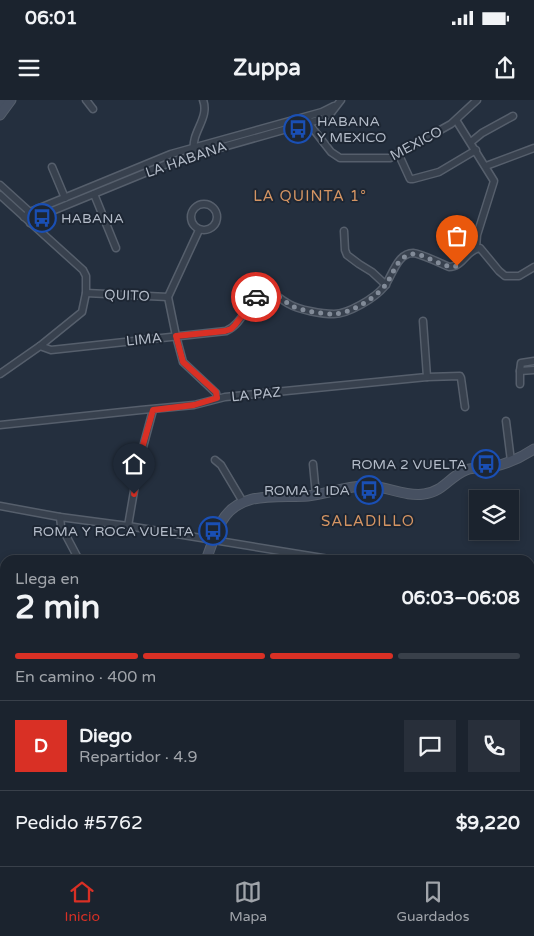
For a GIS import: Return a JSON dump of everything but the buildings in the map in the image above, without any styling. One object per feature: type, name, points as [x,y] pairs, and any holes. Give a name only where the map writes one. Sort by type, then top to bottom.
[{"type":"main road","points":[[0,104],[3,100]]},
{"type":"main road","points":[[0,115],[11,100]]},
{"type":"main road","points":[[208,555],[222,521],[228,513],[243,502],[263,497],[316,495],[353,487],[368,486],[416,495],[428,494],[442,487],[465,470],[493,467],[511,461],[534,449]]},
{"type":"street","points":[[86,100],[92,109]]},
{"type":"street","points":[[0,195],[24,217],[32,218],[65,198],[171,154],[194,150],[194,140],[204,115],[205,105],[203,100]]},
{"type":"street","name":"MEXICO","points":[[308,119],[331,152],[340,158],[394,158],[456,120],[477,100]]},
{"type":"street","name":"LA HABANA","points":[[32,218],[94,194],[194,150],[308,119],[326,117],[338,101]]},
{"type":"street","points":[[471,142],[482,133],[513,116]]},
{"type":"street","points":[[456,120],[486,166],[493,178],[494,184],[477,235],[476,248],[483,249],[498,271],[505,276],[519,276],[534,267]]},
{"type":"street","points":[[486,166],[534,148]]},
{"type":"street","points":[[399,155],[407,174],[413,179],[439,172],[476,150]]},
{"type":"street","points":[[52,167],[65,198]]},
{"type":"street","points":[[0,185],[32,218],[40,231],[83,270],[86,276],[86,293],[82,312],[40,346],[0,374]]},
{"type":"street","points":[[94,194],[116,248]]},
{"type":"street","points":[[207,204],[214,209],[217,217],[215,225],[208,230],[199,230],[192,224],[190,216],[198,205],[207,204]]},
{"type":"street","points":[[199,230],[168,297],[183,362],[216,392],[217,398]]},
{"type":"street","points":[[344,231],[347,255],[372,272],[386,285]]},
{"type":"street","name":"LIMA","points":[[40,346],[51,350],[225,331],[231,329],[258,295],[265,291],[295,307],[333,314],[358,306],[379,292],[386,285],[396,266],[406,256],[414,253],[449,267],[454,267],[476,248]]},
{"type":"street","name":"QUITO","points":[[86,293],[168,297]]},
{"type":"street","points":[[423,322],[427,377]]},
{"type":"street","points":[[520,384],[521,363],[534,361]]},
{"type":"street","points":[[520,371],[534,370]]},
{"type":"street","name":"LA PAZ","points":[[0,425],[194,405],[217,398],[427,377],[460,376],[462,378],[465,407]]},
{"type":"street","points":[[128,526],[139,462],[153,410]]},
{"type":"street","points":[[506,421],[511,461]]},
{"type":"street","points":[[215,460],[221,465],[243,502]]},
{"type":"street","points":[[313,464],[316,495]]},
{"type":"street","points":[[0,506],[304,555]]},
{"type":"street","points":[[60,517],[61,526],[76,555]]},
{"type":"way so far","points":[[256,297],[261,292],[270,292],[295,307],[337,314],[362,304],[382,290],[396,266],[410,254],[418,254],[449,267],[457,266]]},
{"type":"place","name":"HABANA Y MEXICO","points":[[298,129]]},
{"type":"place","name":"HABANA","points":[[42,218]]},
{"type":"place","name":"ROMA 2 VUELTA","points":[[486,464]]},
{"type":"place","name":"ROMA 1 IDA","points":[[369,490]]},
{"type":"place","name":"ROMA Y ROCA VUELTA","points":[[213,531]]},
{"type":"district","name":"LA QUINTA 1°","points":[[310,196]]},
{"type":"district","name":"SALADILLO","points":[[368,521]]},
{"type":"route","points":[[134,494],[141,452],[153,410],[201,404],[217,398],[216,392],[183,362],[176,336],[231,329],[256,297]]}]
